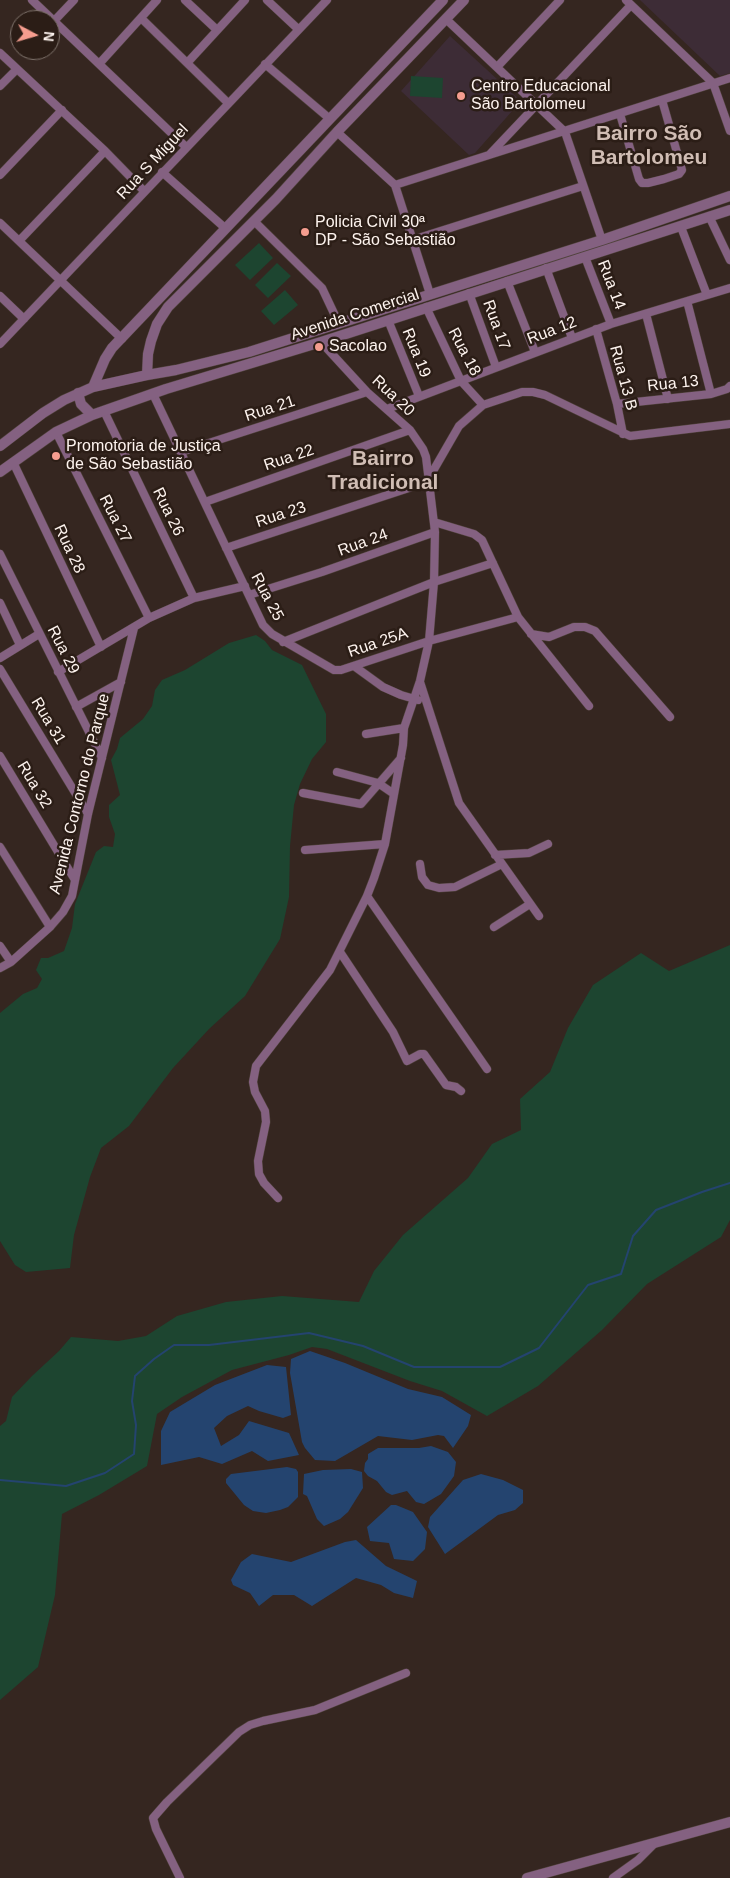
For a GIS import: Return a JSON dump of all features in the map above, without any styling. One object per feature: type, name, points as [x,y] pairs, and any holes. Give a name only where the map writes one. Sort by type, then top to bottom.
[{"type":"street","points":[[32,0],[42,10]]},
{"type":"street","points":[[60,15],[74,0]]},
{"type":"street","points":[[99,64],[158,0]]},
{"type":"street","points":[[185,0],[217,30]]},
{"type":"street","points":[[188,62],[245,0]]},
{"type":"street","points":[[267,0],[298,29]]},
{"type":"street","name":"Rua S Miguel","points":[[0,344],[326,0]]},
{"type":"street","points":[[147,375],[148,354],[151,342],[157,324],[168,307],[276,199],[337,132],[447,20],[464,0]]},
{"type":"street","points":[[498,66],[560,0]]},
{"type":"street","points":[[93,387],[105,359],[122,339],[330,119],[437,2]]},
{"type":"street","points":[[489,155],[537,105],[629,2],[713,83],[730,131]]},
{"type":"street","points":[[141,18],[228,103]]},
{"type":"street","points":[[447,20],[498,66],[565,132],[602,240]]},
{"type":"street","points":[[60,27],[186,147]]},
{"type":"street","points":[[0,53],[105,151],[144,191]]},
{"type":"street","points":[[266,64],[330,119]]},
{"type":"street","points":[[0,86],[17,69]]},
{"type":"street","points":[[395,185],[730,78]]},
{"type":"street","points":[[620,114],[639,179],[642,183],[679,174],[682,170],[662,100]]},
{"type":"street","points":[[0,175],[62,110]]},
{"type":"street","points":[[337,132],[395,185],[430,294]]},
{"type":"street","points":[[19,241],[105,151]]},
{"type":"street","points":[[162,172],[240,236]]},
{"type":"street","points":[[412,240],[583,186]]},
{"type":"street","points":[[264,187],[273,193],[276,199]]},
{"type":"street","name":"Avenida Comercial","points":[[0,472],[56,432],[92,415],[166,389],[321,342],[546,268],[564,257],[602,240],[730,196]]},
{"type":"street","name":"Avenida Comercial","points":[[0,446],[43,413],[78,393],[93,387],[249,352],[430,294],[564,257],[585,257],[730,210]]},
{"type":"street","points":[[709,216],[729,258]]},
{"type":"street","points":[[254,221],[322,288],[339,324]]},
{"type":"street","points":[[0,223],[122,339]]},
{"type":"street","points":[[681,227],[707,295]]},
{"type":"street","points":[[619,234],[622,245]]},
{"type":"street","name":"Rua 14","points":[[585,257],[611,324]]},
{"type":"street","points":[[546,268],[572,338]]},
{"type":"street","points":[[507,281],[535,352]]},
{"type":"street","name":"Rua 12","points":[[387,409],[596,329],[730,288]]},
{"type":"street","name":"Rua 17","points":[[469,293],[496,367]]},
{"type":"street","points":[[0,296],[24,319]]},
{"type":"street","points":[[687,301],[711,394]]},
{"type":"street","points":[[398,305],[401,315]]},
{"type":"street","name":"Rua 18","points":[[426,307],[461,381],[483,405]]},
{"type":"street","points":[[646,314],[668,399]]},
{"type":"street","points":[[365,315],[365,322],[368,326]]},
{"type":"street","name":"Rua 19","points":[[388,320],[419,396]]},
{"type":"street","name":"Rua 13 B","points":[[596,329],[617,404],[623,434]]},
{"type":"street","name":"Rua 20","points":[[321,342],[367,392],[410,430],[423,449],[429,478]]},
{"type":"street","points":[[165,372],[168,378],[166,389]]},
{"type":"street","name":"Rua 13","points":[[617,404],[711,394],[727,389],[730,386]]},
{"type":"street","name":"Rua 21","points":[[181,452],[367,392]]},
{"type":"street","points":[[278,1198],[264,1183],[259,1174],[258,1161],[266,1122],[265,1111],[255,1092],[253,1082],[256,1066],[330,970],[367,896],[385,844],[401,758],[404,728],[420,681],[429,641],[434,582],[435,532],[429,478],[459,426],[483,405],[522,392],[545,395],[630,436],[730,424]]},
{"type":"street","points":[[78,393],[81,404],[92,415]]},
{"type":"street","name":"Rua 25","points":[[153,394],[263,625],[283,642],[434,582],[493,563]]},
{"type":"street","name":"Rua 26","points":[[104,411],[194,598]]},
{"type":"street","name":"Rua 22","points":[[205,502],[410,430]]},
{"type":"street","name":"Rua 27","points":[[56,432],[149,618]]},
{"type":"street","name":"Rua 28","points":[[13,462],[101,648]]},
{"type":"street","name":"Rua 23","points":[[226,548],[421,484],[429,478]]},
{"type":"street","points":[[434,522],[474,534],[485,544],[518,617],[589,706]]},
{"type":"street","name":"Rua 24","points":[[249,595],[322,572],[435,532]]},
{"type":"street","name":"Rua 29","points":[[0,554],[102,758]]},
{"type":"street","points":[[58,672],[149,618],[194,598],[245,586]]},
{"type":"street","points":[[0,603],[20,645]]},
{"type":"street","points":[[429,641],[518,617]]},
{"type":"street","points":[[531,634],[549,637],[574,627],[584,627],[595,631],[670,716]]},
{"type":"street","name":"Avenida Contorno do Parque","points":[[0,968],[10,962],[50,927],[63,912],[72,896],[88,814],[134,628]]},
{"type":"street","points":[[0,658],[39,634]]},
{"type":"street","name":"Rua 25A","points":[[283,642],[334,670],[341,670],[429,641]]},
{"type":"street","points":[[354,666],[383,687],[414,699],[425,701]]},
{"type":"street","name":"Rua 31","points":[[0,669],[88,814]]},
{"type":"street","points":[[420,681],[459,803],[539,916]]},
{"type":"street","points":[[76,707],[121,682]]},
{"type":"street","points":[[366,734],[404,728]]},
{"type":"street","name":"Rua 32","points":[[0,756],[75,880]]},
{"type":"street","points":[[303,792],[361,804],[401,758]]},
{"type":"street","points":[[337,772],[378,783],[394,794]]},
{"type":"street","points":[[305,850],[385,844]]},
{"type":"street","points":[[495,855],[529,853],[548,844]]},
{"type":"street","points":[[0,847],[50,927]]},
{"type":"street","points":[[420,864],[422,877],[428,885],[439,888],[456,887],[502,864]]},
{"type":"street","points":[[367,896],[487,1069]]},
{"type":"street","points":[[494,927],[530,904]]},
{"type":"street","points":[[0,946],[10,962]]},
{"type":"street","points":[[340,952],[393,1032],[407,1061],[420,1054],[424,1054],[446,1085],[456,1087],[461,1091]]},
{"type":"street","points":[[180,1878],[156,1829],[153,1818],[238,1732],[250,1724],[315,1710],[406,1673]]},
{"type":"street","points":[[527,1878],[553,1875],[730,1822]]},
{"type":"street","points":[[613,1878],[638,1860],[655,1843]]},
{"type":"shaded area","points":[[640,0],[730,0],[730,73],[720,76]]},
{"type":"shaded area","name":"Centro Educacional São Bartolomeu","points":[[450,36],[521,101],[475,153],[469,155],[401,91]]},
{"type":"green space","points":[[411,76],[443,78],[442,98],[410,96]]},
{"type":"green space","points":[[259,243],[273,258],[250,280],[235,265]]},
{"type":"green space","points":[[277,263],[291,276],[268,298],[255,285]]},
{"type":"green space","points":[[285,290],[298,305],[274,325],[261,311]]},
{"type":"green space","points":[[256,635],[265,641],[272,650],[302,665],[326,714],[326,742],[312,759],[300,784],[294,805],[290,846],[289,897],[280,939],[245,996],[209,1029],[173,1068],[129,1126],[101,1148],[90,1177],[74,1235],[70,1268],[26,1272],[15,1265],[0,1241],[0,1013],[23,994],[37,988],[42,979],[36,970],[41,958],[48,958],[64,951],[72,928],[75,904],[96,852],[104,846],[113,847],[115,834],[109,817],[109,805],[120,795],[111,760],[120,738],[143,719],[152,706],[155,690],[162,680],[185,670],[229,643]]},
{"type":"green space","points":[[730,945],[730,1220],[721,1237],[647,1284],[602,1330],[538,1386],[487,1416],[442,1391],[410,1381],[327,1349],[312,1347],[232,1370],[182,1397],[157,1414],[147,1466],[99,1495],[62,1514],[55,1595],[38,1667],[0,1700],[0,1426],[6,1421],[12,1397],[32,1376],[71,1337],[118,1341],[146,1336],[177,1316],[226,1302],[282,1296],[359,1302],[374,1271],[403,1235],[468,1178],[492,1144],[521,1130],[520,1099],[550,1072],[568,1028],[593,985],[641,953],[669,971]]},
{"type":"water","points":[[310,1351],[408,1389],[442,1397],[471,1415],[468,1426],[453,1448],[444,1436],[438,1435],[412,1440],[378,1436],[335,1461],[315,1460],[302,1442],[290,1373],[291,1359]]},
{"type":"water","points":[[267,1365],[286,1367],[291,1415],[283,1418],[248,1406],[227,1416],[214,1428],[221,1446],[239,1435],[249,1421],[289,1433],[299,1455],[268,1461],[252,1451],[222,1464],[199,1457],[161,1465],[161,1431],[170,1412],[215,1385]]},
{"type":"water","points":[[431,1446],[448,1452],[456,1462],[454,1476],[441,1494],[424,1504],[416,1502],[407,1491],[392,1495],[386,1492],[377,1481],[368,1476],[364,1471],[368,1454],[378,1448],[419,1448]]},
{"type":"water","points":[[287,1467],[296,1469],[298,1472],[298,1497],[288,1507],[280,1510],[266,1513],[253,1511],[244,1505],[226,1483],[226,1479],[231,1474]]},
{"type":"water","points":[[351,1469],[362,1472],[363,1488],[348,1512],[340,1519],[324,1526],[317,1519],[307,1496],[303,1494],[304,1474],[323,1470]]},
{"type":"water","points":[[481,1474],[503,1480],[523,1490],[523,1503],[515,1510],[498,1515],[445,1554],[428,1527],[430,1517],[463,1480]]},
{"type":"water","points":[[391,1505],[396,1505],[413,1512],[427,1532],[425,1549],[413,1561],[394,1559],[389,1543],[370,1541],[367,1527]]},
{"type":"water","points":[[356,1540],[386,1566],[417,1581],[413,1598],[394,1593],[381,1585],[356,1578],[312,1606],[294,1595],[273,1595],[259,1606],[250,1593],[233,1585],[231,1580],[241,1562],[252,1554],[291,1562],[345,1542]]},
{"type":"waterway","points":[[0,1480],[66,1486],[105,1473],[134,1454],[136,1425],[132,1401],[135,1376],[174,1345],[209,1345],[309,1333],[363,1346],[414,1367],[500,1367],[539,1348],[588,1285],[621,1274],[633,1236],[656,1210],[730,1183]]},
{"type":"place","name":"Centro Educacional São Bartolomeu","points":[[461,96]]},
{"type":"place","name":"Policia Civil 30ª DP - São Sebastião","points":[[305,232]]},
{"type":"place","name":"Sacolao","points":[[319,347]]},
{"type":"place","name":"Promotoria de Justiça de São Sebastião","points":[[56,456]]},
{"type":"district","name":"Bairro São Bartolomeu","points":[[649,146]]},
{"type":"district","name":"Bairro Tradicional","points":[[383,471]]}]
